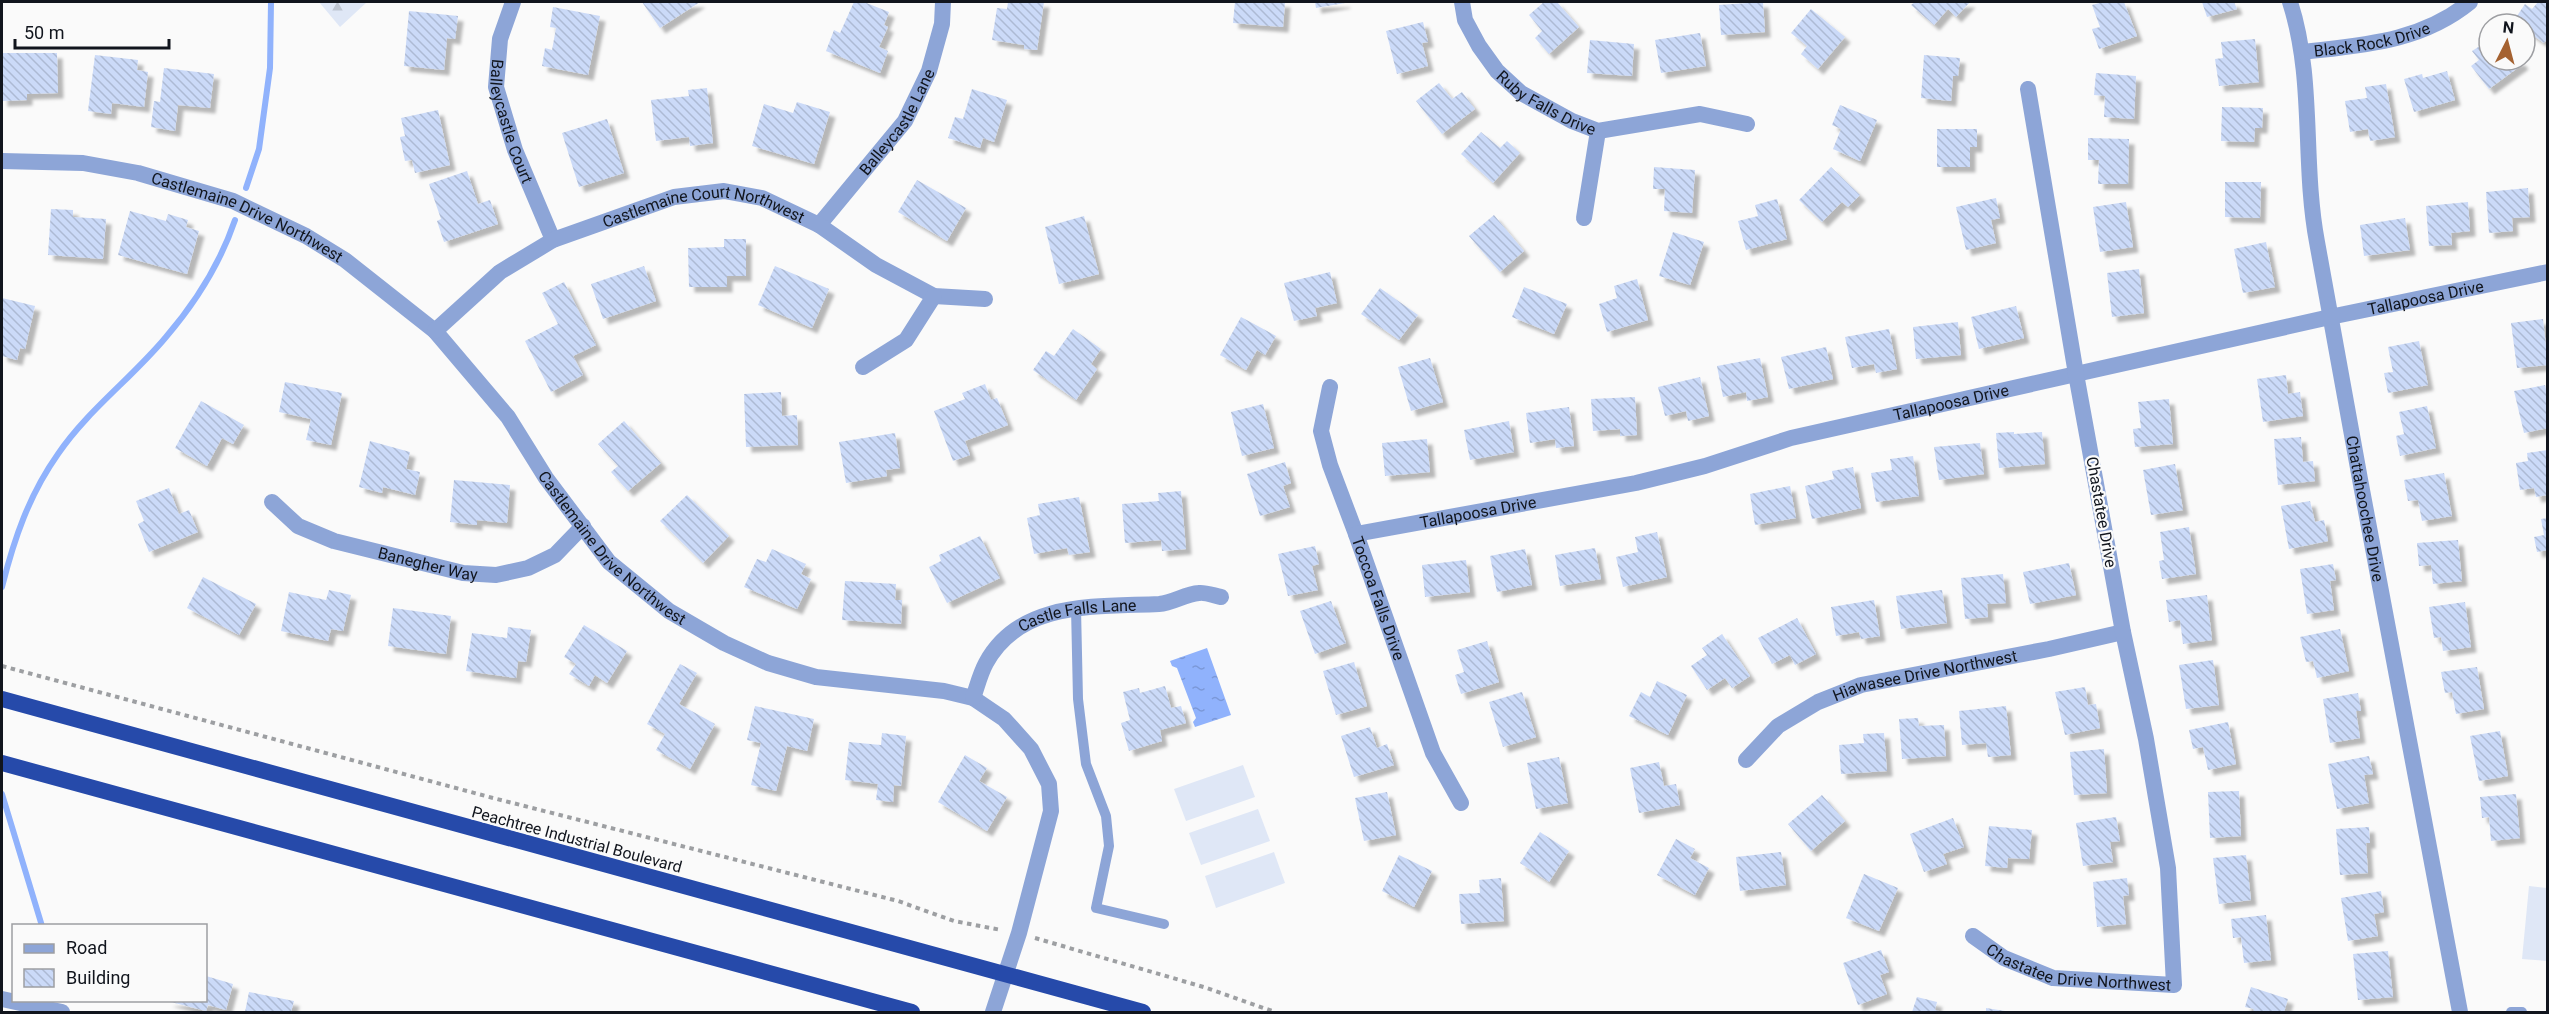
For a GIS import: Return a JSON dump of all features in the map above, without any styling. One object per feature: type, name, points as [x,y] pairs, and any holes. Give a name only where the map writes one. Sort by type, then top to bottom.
[{"type":"highway","name":"Peachtree Industrial Boulevard","points":[[2,699],[1143,1012]]},
{"type":"highway","points":[[2,763],[912,1012]]},
{"type":"street","name":"Balleycastle Court","points":[[513,2],[500,39],[496,87],[515,150],[553,240]]},
{"type":"street","name":"Balleycastle Lane","points":[[819,225],[905,121],[929,71],[942,24],[943,2]]},
{"type":"street","name":"Ruby Falls Drive","points":[[1461,2],[1465,20],[1479,46],[1497,71],[1521,93],[1543,106],[1598,131],[1700,114],[1747,124]]},
{"type":"street","name":"Chattahoochee Drive","points":[[2290,2],[2303,52],[2313,223],[2344,400],[2460,1012]]},
{"type":"street","name":"Black Rock Drive","points":[[2303,52],[2384,43],[2432,27],[2470,2]]},
{"type":"street","name":"Chastatee Drive","points":[[2028,89],[2076,374],[2123,632],[2146,739],[2168,868],[2173,935]]},
{"type":"street","points":[[1584,218],[1598,131]]},
{"type":"street","name":"Castlemaine Drive Northwest","points":[[2,161],[83,163],[138,173],[232,201],[306,236],[345,260],[435,331],[508,417],[546,478],[609,562],[669,610],[724,643],[768,663],[816,676],[944,691],[973,698],[1004,719],[1031,749],[1049,784],[1052,811],[1019,933],[993,1012]]},
{"type":"street","name":"Castlemaine Court Northwest","points":[[435,331],[500,272],[553,240],[674,197],[724,191],[762,198],[819,225],[876,265],[934,296],[985,299]]},
{"type":"street","name":"Tallapoosa Drive","points":[[1356,534],[1636,483],[1705,466],[1791,438],[2330,317],[2547,272]]},
{"type":"street","points":[[863,367],[906,339],[934,296]]},
{"type":"street","name":"Toccoa Falls Drive","points":[[1330,387],[1321,431],[1330,465],[1433,753],[1461,803]]},
{"type":"street","name":"Banegher Way","points":[[272,502],[298,526],[334,541],[463,573],[496,575],[528,568],[555,555],[583,526]]},
{"type":"street","name":"Castle Falls Lane","points":[[973,698],[986,663],[1005,638],[1028,620],[1052,612],[1076,608],[1168,604],[1200,592],[1221,597]]},
{"type":"street","name":"Hiawasee Drive Northwest","points":[[1746,760],[1778,726],[1818,702],[1862,685],[2049,649],[2123,632]]},
{"type":"street","name":"Chastatee Drive Northwest","points":[[1973,936],[2004,958],[2053,978],[2174,985],[2173,935]]},
{"type":"street","points":[[16,1002],[62,1012]]},
{"type":"lane","points":[[1076,608],[1078,699],[1086,764],[1106,816],[1109,846],[1096,908],[1164,924]]},
{"type":"path","points":[[2,666],[493,798],[898,901],[954,921],[1019,933],[1207,988],[1275,1012]]},
{"type":"green space","points":[[319,2],[367,2],[340,27]]},
{"type":"green space","points":[[1243,765],[1255,797],[1186,821],[1174,789]]},
{"type":"green space","points":[[1258,809],[1270,841],[1201,865],[1189,833]]},
{"type":"green space","points":[[1274,852],[1285,883],[1216,908],[1205,876]]},
{"type":"green space","points":[[2529,886],[2547,888],[2547,961],[2522,959]]},
{"type":"water","points":[[1207,648],[1231,715],[1195,727],[1193,722],[1196,718],[1177,668],[1172,666],[1170,661]]},
{"type":"building","points":[[642,2],[700,2],[660,28]]},
{"type":"building","points":[[854,2],[864,2],[889,12],[884,25],[888,27],[879,47],[888,51],[880,73],[826,51],[834,30],[840,33]]},
{"type":"building","points":[[1008,2],[1044,2],[1037,50],[1024,49],[1024,45],[992,40],[997,8],[1007,9]]},
{"type":"building","points":[[1235,2],[1285,2],[1283,27],[1233,23]]},
{"type":"building","points":[[1315,2],[1345,2],[1345,3],[1316,8]]},
{"type":"building","points":[[1544,2],[1557,2],[1579,27],[1549,54],[1535,38],[1542,31],[1529,15]]},
{"type":"building","points":[[1763,2],[1765,32],[1721,35],[1719,5]]},
{"type":"building","points":[[1915,2],[1970,2],[1956,17],[1948,9],[1934,25],[1911,5]]},
{"type":"building","points":[[2103,2],[2124,2],[2137,36],[2099,49],[2092,29],[2100,27],[2092,5]]},
{"type":"building","points":[[2202,2],[2234,2],[2237,9],[2207,17]]},
{"type":"building","points":[[2538,2],[2548,2],[2548,38],[2544,43],[2537,38],[2537,12],[2520,12],[2525,4],[2532,9]]},
{"type":"building","points":[[553,7],[600,16],[588,75],[542,66],[545,48],[552,50],[556,28],[550,27]]},
{"type":"building","points":[[1811,9],[1845,37],[1818,69],[1801,54],[1807,46],[1791,33]]},
{"type":"building","points":[[409,11],[458,16],[455,39],[447,38],[444,70],[404,66]]},
{"type":"building","points":[[1423,22],[1428,42],[1422,43],[1428,66],[1397,74],[1386,31]]},
{"type":"building","points":[[1700,33],[1706,66],[1661,73],[1655,40]]},
{"type":"building","points":[[2255,39],[2259,82],[2219,86],[2215,59],[2223,58],[2221,42]]},
{"type":"building","points":[[1590,40],[1634,44],[1632,76],[1587,73]]},
{"type":"building","points":[[2477,48],[2477,57],[2472,51]]},
{"type":"building","points":[[2,53],[57,53],[58,93],[27,94],[27,100],[2,101]]},
{"type":"building","points":[[95,55],[138,60],[137,70],[148,72],[144,107],[112,103],[111,114],[88,111]]},
{"type":"building","points":[[1924,55],[1960,58],[1958,76],[1953,76],[1951,101],[1921,98]]},
{"type":"building","points":[[2477,62],[2477,72],[2512,72],[2489,89],[2471,66]]},
{"type":"building","points":[[164,68],[214,74],[210,108],[178,105],[175,131],[151,127],[154,101],[160,102]]},
{"type":"building","points":[[2447,71],[2455,100],[2414,112],[2404,79],[2422,74],[2423,78]]},
{"type":"building","points":[[2096,73],[2136,76],[2134,119],[2104,117],[2105,96],[2094,95]]},
{"type":"building","points":[[1439,83],[1452,99],[1462,92],[1475,109],[1442,134],[1416,101]]},
{"type":"building","points":[[2386,84],[2395,137],[2370,141],[2368,129],[2350,132],[2345,101],[2367,98],[2365,87]]},
{"type":"building","points":[[707,88],[713,143],[690,146],[689,137],[656,141],[651,100],[689,96],[688,90]]},
{"type":"building","points":[[972,89],[1007,100],[994,142],[983,138],[980,148],[948,138],[955,117],[963,119]]},
{"type":"building","points":[[797,102],[830,112],[814,164],[752,146],[764,104],[793,113]]},
{"type":"building","points":[[1840,105],[1877,120],[1860,161],[1833,149],[1841,129],[1832,125]]},
{"type":"building","points":[[2222,107],[2263,108],[2262,128],[2255,128],[2254,142],[2221,141]]},
{"type":"building","points":[[438,110],[450,165],[415,173],[412,160],[405,161],[400,137],[405,136],[401,118]]},
{"type":"building","points":[[607,119],[624,173],[579,187],[562,133]]},
{"type":"building","points":[[1937,129],[1977,129],[1977,147],[1970,147],[1970,167],[1937,167]]},
{"type":"building","points":[[1481,132],[1500,148],[1507,141],[1520,153],[1493,183],[1461,154]]},
{"type":"building","points":[[2088,138],[2129,139],[2128,184],[2098,184],[2099,160],[2088,160]]},
{"type":"building","points":[[1654,167],[1695,170],[1692,213],[1664,211],[1665,189],[1653,189]]},
{"type":"building","points":[[1831,167],[1860,195],[1848,207],[1842,202],[1822,222],[1799,200]]},
{"type":"building","points":[[467,171],[478,204],[490,200],[498,224],[444,242],[437,221],[441,219],[429,184]]},
{"type":"building","points":[[917,180],[966,208],[947,241],[898,212]]},
{"type":"building","points":[[2225,182],[2261,182],[2260,218],[2225,217]]},
{"type":"building","points":[[2528,188],[2530,217],[2512,218],[2513,231],[2489,233],[2486,192]]},
{"type":"building","points":[[1996,198],[2000,218],[1991,220],[1996,243],[1966,250],[1956,207]]},
{"type":"building","points":[[1777,199],[1787,239],[1746,250],[1738,221],[1758,216],[1755,205]]},
{"type":"building","points":[[2126,202],[2133,247],[2100,252],[2093,207]]},
{"type":"building","points":[[2468,202],[2470,231],[2451,233],[2452,245],[2429,246],[2426,206]]},
{"type":"building","points":[[51,209],[73,210],[73,217],[106,219],[103,259],[48,255]]},
{"type":"building","points":[[130,211],[166,221],[168,214],[188,220],[186,227],[199,231],[187,274],[118,255]]},
{"type":"building","points":[[1494,215],[1524,251],[1500,272],[1469,236]]},
{"type":"building","points":[[1084,216],[1099,274],[1059,284],[1045,227]]},
{"type":"building","points":[[2405,218],[2410,250],[2364,256],[2360,225]]},
{"type":"building","points":[[1673,232],[1704,242],[1690,285],[1659,276]]},
{"type":"building","points":[[724,239],[746,239],[746,276],[727,276],[727,287],[689,287],[688,248],[724,247]]},
{"type":"building","points":[[2266,242],[2275,287],[2243,293],[2234,249]]},
{"type":"building","points":[[644,266],[656,301],[603,319],[591,284]]},
{"type":"building","points":[[775,266],[829,289],[812,328],[758,305]]},
{"type":"building","points":[[2139,269],[2144,313],[2112,317],[2107,273]]},
{"type":"building","points":[[1330,272],[1337,303],[1315,308],[1317,316],[1294,321],[1284,283]]},
{"type":"building","points":[[1637,279],[1648,320],[1607,332],[1599,304],[1617,298],[1614,286]]},
{"type":"building","points":[[564,282],[596,345],[573,356],[583,375],[551,392],[525,341],[558,324],[542,293]]},
{"type":"building","points":[[1524,287],[1567,304],[1554,334],[1512,317]]},
{"type":"building","points":[[1380,288],[1418,315],[1399,340],[1361,314]]},
{"type":"building","points":[[2,298],[35,306],[25,349],[20,348],[17,360],[2,356]]},
{"type":"building","points":[[2016,306],[2024,338],[1979,349],[1971,317]]},
{"type":"building","points":[[1241,317],[1276,336],[1265,355],[1257,350],[1246,370],[1220,355]]},
{"type":"building","points":[[2543,319],[2548,365],[2517,368],[2511,323]]},
{"type":"building","points":[[1958,322],[1961,355],[1916,359],[1913,327]]},
{"type":"building","points":[[1073,329],[1101,349],[1091,364],[1097,369],[1076,400],[1033,370],[1046,351],[1054,356]]},
{"type":"building","points":[[1889,329],[1897,369],[1876,373],[1874,364],[1852,368],[1845,337]]},
{"type":"building","points":[[2419,341],[2428,385],[2388,393],[2384,373],[2393,372],[2388,347]]},
{"type":"building","points":[[1826,347],[1833,379],[1789,389],[1781,357]]},
{"type":"building","points":[[1430,358],[1443,402],[1411,411],[1398,367]]},
{"type":"building","points":[[1760,358],[1768,397],[1747,401],[1746,392],[1723,397],[1717,366]]},
{"type":"building","points":[[2286,375],[2288,394],[2300,392],[2303,416],[2263,422],[2257,379]]},
{"type":"building","points":[[1700,377],[1709,416],[1688,421],[1686,411],[1665,416],[1658,387]]},
{"type":"building","points":[[285,382],[342,393],[331,445],[306,440],[311,419],[279,412]]},
{"type":"building","points":[[985,384],[991,400],[997,398],[1008,425],[965,441],[970,455],[953,461],[934,411],[965,399],[962,393]]},
{"type":"building","points":[[2545,385],[2548,397],[2548,428],[2524,433],[2514,391]]},
{"type":"building","points":[[781,392],[782,416],[797,415],[798,445],[746,447],[744,394]]},
{"type":"building","points":[[1635,397],[1637,435],[1620,436],[1620,429],[1593,431],[1591,399]]},
{"type":"building","points":[[2169,399],[2173,444],[2135,447],[2133,429],[2141,428],[2138,402]]},
{"type":"building","points":[[201,401],[244,425],[233,444],[222,438],[207,466],[175,448]]},
{"type":"building","points":[[1263,404],[1274,448],[1242,456],[1231,412]]},
{"type":"building","points":[[2427,406],[2436,448],[2400,456],[2396,436],[2404,434],[2399,412]]},
{"type":"building","points":[[1569,407],[1574,446],[1556,448],[1555,439],[1530,443],[1526,413]]},
{"type":"building","points":[[624,421],[661,463],[628,491],[611,472],[618,466],[598,444]]},
{"type":"building","points":[[1509,421],[1514,452],[1470,460],[1464,430]]},
{"type":"building","points":[[2014,432],[2014,434],[2042,432],[2045,464],[1999,468],[1996,433]]},
{"type":"building","points":[[895,433],[900,468],[886,470],[887,476],[846,483],[839,442]]},
{"type":"building","points":[[2301,437],[2303,462],[2313,461],[2315,481],[2278,485],[2274,439]]},
{"type":"building","points":[[1427,439],[1430,472],[1385,476],[1382,443]]},
{"type":"building","points":[[370,441],[410,452],[406,469],[420,472],[415,495],[383,487],[382,493],[359,487]]},
{"type":"building","points":[[1980,443],[1984,474],[1939,480],[1934,447]]},
{"type":"building","points":[[2548,450],[2548,495],[2536,497],[2534,488],[2520,490],[2516,463],[2528,461],[2527,453]]},
{"type":"building","points":[[1913,456],[1919,496],[1876,502],[1871,473],[1892,470],[1890,459]]},
{"type":"building","points":[[1285,462],[1291,483],[1283,486],[1290,507],[1260,516],[1247,474]]},
{"type":"building","points":[[2175,464],[2183,510],[2151,515],[2143,470]]},
{"type":"building","points":[[1853,467],[1861,508],[1812,519],[1805,486],[1834,479],[1832,471]]},
{"type":"building","points":[[2444,473],[2452,516],[2422,521],[2418,500],[2408,501],[2404,480]]},
{"type":"building","points":[[454,480],[510,485],[507,523],[477,520],[477,525],[450,522]]},
{"type":"building","points":[[1790,486],[1796,518],[1755,525],[1750,494]]},
{"type":"building","points":[[169,488],[179,514],[189,510],[198,532],[149,552],[138,524],[144,521],[136,501]]},
{"type":"building","points":[[1181,491],[1186,549],[1162,551],[1161,540],[1125,543],[1122,504],[1159,501],[1158,493]]},
{"type":"building","points":[[687,495],[729,536],[703,563],[660,521]]},
{"type":"building","points":[[1079,497],[1090,552],[1069,555],[1067,548],[1034,554],[1027,518],[1040,515],[1038,504]]},
{"type":"building","points":[[2310,501],[2315,522],[2324,520],[2328,541],[2289,549],[2281,506]]},
{"type":"building","points":[[2548,518],[2548,550],[2537,552],[2534,537],[2544,535],[2541,519]]},
{"type":"building","points":[[2189,527],[2196,574],[2162,579],[2159,561],[2164,560],[2160,532]]},
{"type":"building","points":[[1657,532],[1667,577],[1623,587],[1616,557],[1638,552],[1635,537]]},
{"type":"building","points":[[980,536],[1000,578],[947,603],[929,567],[941,561],[939,555]]},
{"type":"building","points":[[2458,540],[2462,581],[2433,584],[2431,565],[2419,566],[2417,543]]},
{"type":"building","points":[[1315,546],[1319,564],[1312,566],[1318,590],[1288,596],[1278,554]]},
{"type":"building","points":[[1595,548],[1601,579],[1560,586],[1555,555]]},
{"type":"building","points":[[772,549],[806,564],[801,574],[811,579],[797,609],[744,587],[757,559],[766,562]]},
{"type":"building","points":[[1525,549],[1532,585],[1497,592],[1490,556]]},
{"type":"building","points":[[1466,560],[1470,592],[1425,597],[1422,565]]},
{"type":"building","points":[[2069,563],[2076,595],[2030,604],[2023,572]]},
{"type":"building","points":[[2333,564],[2336,580],[2330,581],[2334,610],[2307,614],[2300,569]]},
{"type":"building","points":[[2003,574],[2006,603],[1987,604],[1988,617],[1965,619],[1961,578]]},
{"type":"building","points":[[203,577],[256,604],[239,635],[187,608]]},
{"type":"building","points":[[845,581],[896,584],[895,600],[902,600],[901,624],[842,620]]},
{"type":"building","points":[[329,590],[351,595],[343,631],[331,629],[328,641],[281,631],[289,592],[326,600]]},
{"type":"building","points":[[1942,590],[1947,623],[1901,629],[1896,596]]},
{"type":"building","points":[[2207,595],[2212,640],[2183,644],[2180,620],[2169,622],[2166,600]]},
{"type":"building","points":[[1874,600],[1880,636],[1861,639],[1859,632],[1836,636],[1831,607]]},
{"type":"building","points":[[1331,601],[1346,643],[1315,654],[1300,611]]},
{"type":"building","points":[[2465,602],[2471,647],[2443,651],[2441,637],[2434,638],[2429,607]]},
{"type":"building","points":[[393,608],[451,616],[446,654],[388,646]]},
{"type":"building","points":[[1797,618],[1816,654],[1795,665],[1790,655],[1772,664],[1758,638]]},
{"type":"building","points":[[584,625],[627,651],[607,683],[595,675],[589,686],[569,674],[576,664],[564,657]]},
{"type":"building","points":[[508,627],[531,630],[526,662],[518,661],[516,678],[466,671],[472,633],[507,638]]},
{"type":"building","points":[[2340,629],[2349,671],[2317,678],[2313,661],[2306,662],[2300,637]]},
{"type":"building","points":[[1722,634],[1750,676],[1732,688],[1725,678],[1707,690],[1691,666],[1707,655],[1702,648]]},
{"type":"building","points":[[1487,641],[1499,682],[1461,694],[1455,675],[1464,672],[1457,650]]},
{"type":"building","points":[[2213,660],[2219,705],[2186,709],[2179,665]]},
{"type":"building","points":[[1354,662],[1367,706],[1336,715],[1323,671]]},
{"type":"building","points":[[680,664],[697,673],[679,704],[715,724],[690,769],[656,750],[665,734],[647,724]]},
{"type":"building","points":[[2477,667],[2484,709],[2456,714],[2452,692],[2445,693],[2441,672]]},
{"type":"building","points":[[1657,681],[1687,695],[1668,735],[1629,716],[1641,692],[1650,697]]},
{"type":"building","points":[[1165,686],[1171,708],[1181,706],[1186,723],[1160,730],[1162,741],[1129,751],[1121,723],[1130,720],[1123,692],[1139,688],[1140,693]]},
{"type":"building","points":[[2085,687],[2088,705],[2096,704],[2100,728],[2065,735],[2055,692]]},
{"type":"building","points":[[1522,692],[1536,737],[1503,747],[1489,702]]},
{"type":"building","points":[[2358,693],[2361,711],[2356,711],[2360,738],[2330,743],[2323,699]]},
{"type":"building","points":[[755,706],[814,719],[807,751],[787,746],[776,791],[751,785],[761,743],[747,740]]},
{"type":"building","points":[[2006,706],[2011,755],[1988,757],[1986,743],[1962,745],[1959,711]]},
{"type":"building","points":[[1918,718],[1919,726],[1944,725],[1946,756],[1902,759],[1899,719]]},
{"type":"building","points":[[2228,722],[2236,764],[2208,770],[2203,747],[2193,749],[2189,730]]},
{"type":"building","points":[[1370,727],[1377,748],[1387,744],[1394,765],[1354,777],[1341,736]]},
{"type":"building","points":[[2500,731],[2508,776],[2479,781],[2470,736]]},
{"type":"building","points":[[882,733],[906,736],[901,786],[894,785],[893,802],[876,800],[878,784],[845,780],[849,742],[881,745]]},
{"type":"building","points":[[1884,733],[1887,771],[1841,774],[1839,745],[1864,743],[1863,734]]},
{"type":"building","points":[[2104,749],[2107,793],[2074,795],[2070,752]]},
{"type":"building","points":[[965,755],[987,768],[979,781],[1007,797],[987,831],[938,802]]},
{"type":"building","points":[[2369,756],[2373,774],[2364,775],[2369,803],[2337,809],[2328,764]]},
{"type":"building","points":[[1559,757],[1568,803],[1536,809],[1527,763]]},
{"type":"building","points":[[1659,762],[1664,786],[1676,784],[1680,805],[1639,813],[1630,768]]},
{"type":"building","points":[[2239,791],[2241,836],[2210,838],[2208,792]]},
{"type":"building","points":[[1387,792],[1396,835],[1364,841],[1355,798]]},
{"type":"building","points":[[2516,794],[2520,838],[2491,841],[2489,817],[2482,818],[2480,797]]},
{"type":"building","points":[[1822,795],[1845,821],[1811,851],[1788,824]]},
{"type":"building","points":[[2116,817],[2120,841],[2110,842],[2113,862],[2083,866],[2076,823]]},
{"type":"building","points":[[1953,818],[1964,847],[1943,854],[1947,864],[1924,872],[1910,834]]},
{"type":"building","points":[[1989,826],[2032,830],[2029,859],[2008,858],[2007,868],[1985,866]]},
{"type":"building","points":[[2369,827],[2370,843],[2366,843],[2368,873],[2340,875],[2336,829]]},
{"type":"building","points":[[1540,832],[1569,851],[1549,882],[1520,863]]},
{"type":"building","points":[[1676,839],[1695,849],[1690,858],[1709,868],[1695,895],[1657,875]]},
{"type":"building","points":[[1781,852],[1786,885],[1740,891],[1736,857]]},
{"type":"building","points":[[1399,855],[1432,871],[1414,907],[1382,891]]},
{"type":"building","points":[[2246,855],[2251,900],[2219,904],[2213,858]]},
{"type":"building","points":[[1864,874],[1898,888],[1879,931],[1846,918]]},
{"type":"building","points":[[1501,878],[1504,921],[1461,924],[1459,894],[1480,893],[1479,880]]},
{"type":"building","points":[[2127,878],[2129,895],[2123,896],[2126,924],[2097,927],[2093,882]]},
{"type":"building","points":[[2381,891],[2384,912],[2374,914],[2378,936],[2348,941],[2341,898]]},
{"type":"building","points":[[2266,915],[2271,960],[2244,963],[2241,937],[2233,938],[2231,919]]},
{"type":"building","points":[[1881,950],[1889,972],[1880,975],[1887,994],[1858,1005],[1843,963]]},
{"type":"building","points":[[2388,951],[2393,997],[2358,1000],[2353,954]]},
{"type":"building","points":[[207,976],[233,984],[226,1010],[208,1005],[206,1011],[171,1002],[207,1002]]},
{"type":"building","points":[[2251,987],[2288,999],[2284,1012],[2253,1012],[2254,1009],[2245,1007]]},
{"type":"building","points":[[249,992],[294,1001],[291,1012],[245,1012]]},
{"type":"building","points":[[1917,997],[1937,1002],[1935,1010],[1942,1012],[1912,1012]]},
{"type":"building","points":[[1986,1008],[2005,1011],[2005,1012],[1986,1012]]},
{"type":"waterway","points":[[246,188],[259,149],[270,68],[271,2]]},
{"type":"waterway","points":[[2,587],[31,501],[58,454],[96,408],[153,352],[177,324],[206,282],[235,220]]},
{"type":"waterway","points":[[2,794],[41,924]]}]
